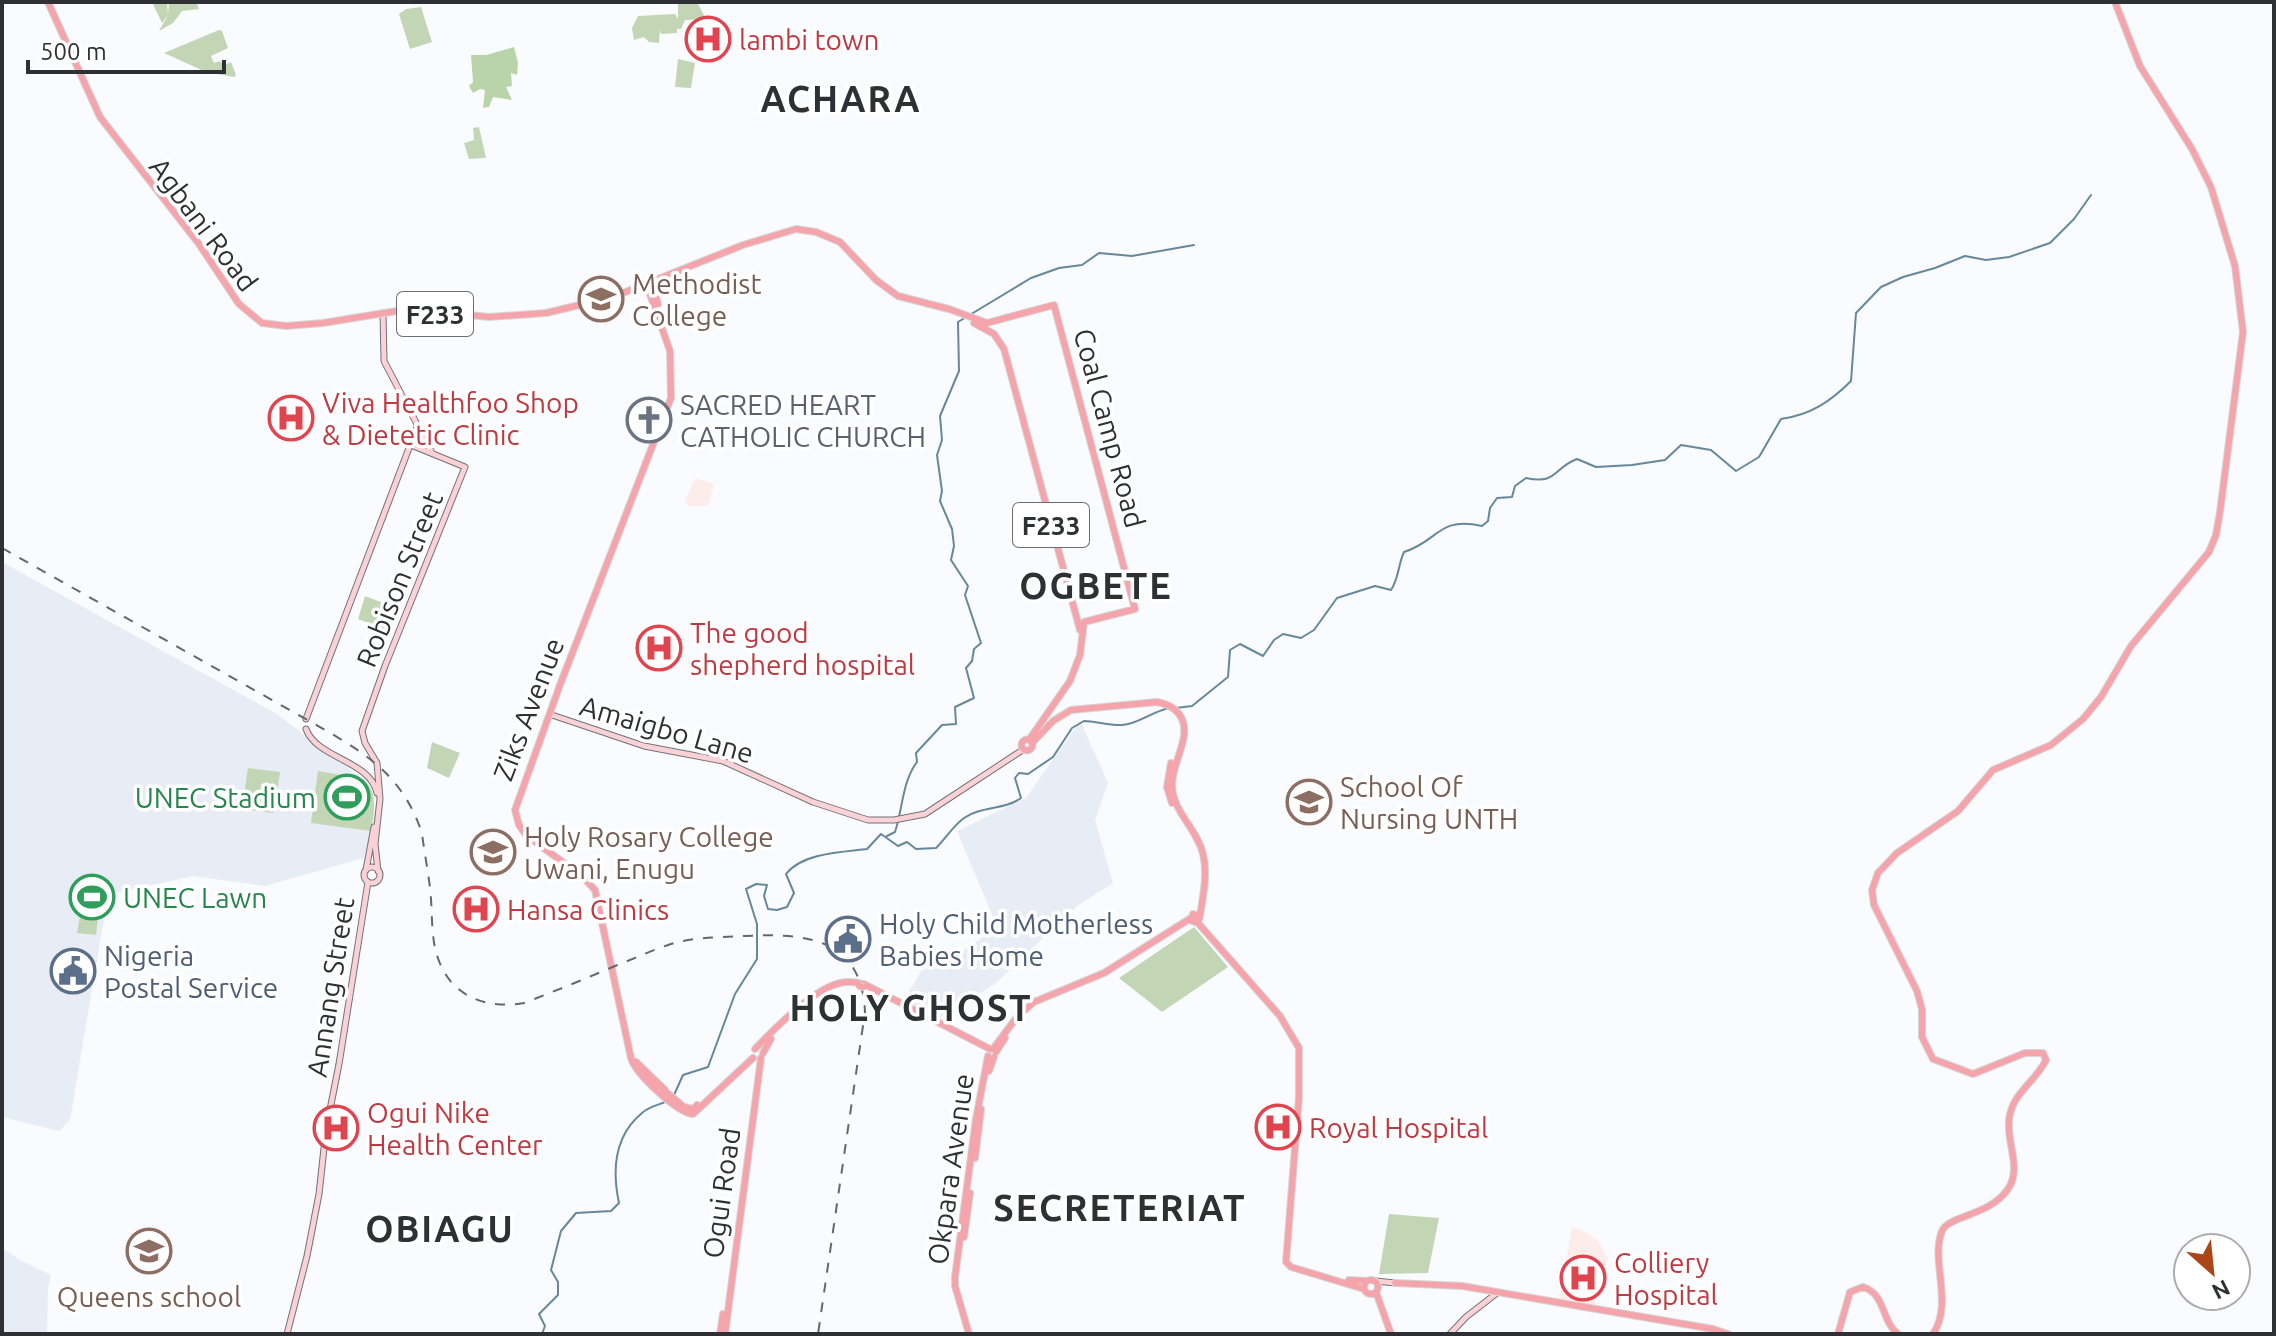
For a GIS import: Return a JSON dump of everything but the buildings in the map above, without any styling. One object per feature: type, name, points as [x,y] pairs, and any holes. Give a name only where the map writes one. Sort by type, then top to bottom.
[{"type":"main road","name":"Agbani Road","points":[[47,2],[94,113],[247,317],[260,326],[289,329],[349,324],[383,315],[416,312],[480,320],[528,319],[581,309],[778,236],[805,232],[841,247],[880,287],[901,301],[985,325]]},
{"type":"main road","points":[[1933,1334],[1940,1321],[1940,1246],[1943,1230],[1952,1220],[1992,1206],[2008,1189],[2014,1176],[2008,1128],[2010,1113],[2019,1092],[2046,1060],[2043,1053],[2031,1052],[1973,1074],[1933,1059],[1922,1037],[1922,1009],[1917,991],[1874,905],[1873,882],[1887,862],[1958,811],[1993,770],[2051,745],[2088,714],[2131,646],[2209,552],[2219,516],[2242,350],[2240,290],[2229,241],[2211,187],[2192,149],[2140,66],[2115,2]]},
{"type":"main road","name":"Ziks Avenue","points":[[649,284],[674,350],[675,398],[521,797],[520,818],[528,832],[597,886],[605,911],[635,1060],[664,1092]]},
{"type":"main road","name":"Ziks Avenue","points":[[649,284],[670,351],[671,398],[534,753],[515,810],[526,835],[583,877],[595,890],[633,1064],[686,1113],[696,1112],[756,1055]]},
{"type":"main road","name":"Coal Camp Road","points":[[985,325],[1054,305],[1135,609],[1084,622],[1080,655],[1070,681],[1030,742]]},
{"type":"main road","points":[[383,315],[384,361],[433,454]]},
{"type":"main road","name":"F233","points":[[985,325],[1004,349],[1080,629],[1078,654],[1069,677],[1030,742]]},
{"type":"main road","points":[[306,719],[417,427]]},
{"type":"main road","points":[[411,445],[433,454]]},
{"type":"main road","name":"Robison Street","points":[[377,784],[375,758],[362,734],[370,706],[465,467],[433,454]]},
{"type":"main road","points":[[1024,749],[1029,750],[1030,742],[1075,713],[1151,705],[1172,709],[1182,719],[1184,730],[1172,791],[1204,855],[1204,885],[1197,920],[1280,1016],[1299,1048],[1299,1097],[1288,1266],[1372,1287],[1395,1283],[1462,1286],[1486,1295],[1497,1293],[1622,1312],[1728,1334]]},
{"type":"main road","name":"Amaigbo Lane","points":[[552,715],[644,746],[723,761],[813,802],[859,819],[898,819],[933,810],[1024,749]]},
{"type":"main road","points":[[306,729],[314,741],[377,784]]},
{"type":"main road","points":[[377,784],[375,844],[378,871],[377,881],[368,882],[364,877],[366,870],[377,806],[377,784]]},
{"type":"main road","points":[[366,870],[372,867],[378,871]]},
{"type":"main road","name":"Annang Street","points":[[287,1334],[313,1228],[325,1132],[368,882]]},
{"type":"main road","name":"Okpara Avenue","points":[[971,1334],[955,1286],[981,1100],[992,1053],[1017,1016],[1039,1001],[1104,973],[1197,920]]},
{"type":"main road","points":[[756,1055],[804,1004],[824,989],[842,982],[862,985],[992,1053]]},
{"type":"main road","name":"Ogui Road","points":[[722,1334],[756,1055]]},
{"type":"main road","points":[[1278,1259],[1287,1251]]},
{"type":"main road","points":[[1372,1287],[1374,1301],[1389,1334]]},
{"type":"main road","points":[[1838,1334],[1850,1292],[1863,1287],[1878,1297],[1891,1328],[1898,1334]]},
{"type":"main road","points":[[1450,1334],[1486,1295]]},
{"type":"shaded area","points":[[695,478],[714,484],[708,506],[689,506],[685,501]]},
{"type":"shaded area","points":[[2,562],[277,714],[369,784],[375,816],[364,858],[265,886],[193,876],[108,895],[70,1120],[59,1131],[2,1117]]},
{"type":"shaded area","points":[[1080,721],[1108,783],[1095,820],[1113,883],[1077,906],[995,984],[937,1019],[903,1001],[922,970],[956,956],[996,924],[957,831],[1026,798]]},
{"type":"shaded area","name":"Colliery Hospital","points":[[1572,1227],[1598,1241],[1608,1258],[1594,1305],[1559,1299]]},
{"type":"shaded area","points":[[2,1248],[51,1275],[47,1334],[2,1334]]},
{"type":"green space","points":[[152,2],[167,2],[168,14],[169,2],[196,2],[199,9],[182,11],[173,23],[159,31],[168,15],[162,23]]},
{"type":"green space","points":[[697,2],[706,19],[685,20],[677,33],[661,34],[660,30],[659,43],[649,42],[644,37],[634,40],[632,28],[638,16],[675,14],[678,19],[678,3]]},
{"type":"green space","points":[[421,7],[432,42],[410,49],[399,14],[406,9]]},
{"type":"green space","points":[[219,30],[228,48],[211,56],[214,63],[220,61],[224,65],[231,62],[234,77],[206,72],[164,53]]},
{"type":"green space","points":[[514,47],[517,75],[511,73],[512,86],[506,87],[512,100],[493,97],[489,107],[483,108],[485,90],[473,93],[469,86],[473,82],[471,55],[486,55]]},
{"type":"green space","points":[[678,59],[695,63],[691,88],[675,87]]},
{"type":"green space","points":[[479,127],[486,158],[469,159],[464,143],[474,140],[473,128]]},
{"type":"green space","points":[[365,596],[396,608],[388,630],[358,619]]},
{"type":"green space","points":[[432,742],[460,753],[449,778],[427,768]]},
{"type":"green space","points":[[248,768],[280,772],[274,813],[242,809]]},
{"type":"green space","points":[[318,771],[363,779],[368,784],[374,803],[371,831],[311,823]]},
{"type":"green space","points":[[82,905],[99,908],[96,935],[77,933]]},
{"type":"green space","points":[[1194,927],[1228,967],[1162,1012],[1119,978]]},
{"type":"green space","points":[[1389,1214],[1439,1218],[1428,1273],[1379,1274]]},
{"type":"waterway","points":[[1176,708],[1192,706],[1228,677],[1230,650],[1240,644],[1263,656],[1274,640],[1283,634],[1301,638],[1314,630],[1337,598],[1375,586],[1391,590],[1404,552],[1447,527],[1456,524],[1482,526],[1488,521],[1490,508],[1497,498],[1512,497],[1515,486],[1526,478],[1544,479],[1577,459],[1596,467],[1665,460],[1681,445],[1711,450],[1736,471],[1759,457],[1781,419],[1819,406],[1851,381],[1856,313],[1881,287],[1965,256],[1986,260],[2009,257],[2050,243],[2074,219],[2091,195]]},
{"type":"waterway","points":[[887,836],[895,832],[906,787],[917,762],[916,753],[942,725],[956,724],[955,707],[974,698],[966,668],[972,661],[974,649],[981,643],[965,595],[968,586],[951,560],[954,546],[952,529],[940,501],[942,491],[937,455],[942,440],[940,416],[959,371],[958,322],[1031,278],[1059,268],[1082,265],[1099,253],[1132,256],[1194,245]]},
{"type":"waterway","points":[[674,1095],[683,1075],[708,1067],[735,994],[757,959],[757,924],[746,889],[756,884],[767,885],[764,896],[768,909],[777,910],[787,907],[794,893],[786,874],[812,858],[867,849],[881,834],[898,846],[907,842],[916,849],[936,848],[964,818],[1021,798],[1015,778],[1019,773],[1028,774],[1053,757],[1072,728],[1084,721],[1128,724],[1170,708]]},
{"type":"waterway","points":[[542,1334],[545,1326],[539,1314],[558,1295],[558,1282],[551,1270],[561,1231],[576,1213],[611,1211],[619,1203],[617,1154],[626,1132],[642,1113],[665,1102]]},
{"type":"railway","points":[[2,548],[327,731],[385,772],[406,798],[422,833],[433,935],[439,961],[453,984],[473,998],[498,1004],[524,1003],[662,947],[695,939],[788,936],[826,945],[841,954],[853,968],[861,987],[865,1012],[818,1334]]},
{"type":"place","name":"lambi town","points":[[708,39]]},
{"type":"place","name":"Methodist College","points":[[601,299]]},
{"type":"place","name":"Viva Healthfoo Shop & Dietetic Clinic","points":[[291,418]]},
{"type":"place","name":"SACRED HEART CATHOLIC CHURCH","points":[[649,420]]},
{"type":"place","name":"The good shepherd hospital","points":[[659,648]]},
{"type":"place","name":"UNEC Stadium","points":[[347,797]]},
{"type":"place","name":"School Of Nursing UNTH","points":[[1309,802]]},
{"type":"place","name":"Holy Rosary College Uwani, Enugu","points":[[493,852]]},
{"type":"place","name":"UNEC Lawn","points":[[92,897]]},
{"type":"place","name":"Hansa Clinics","points":[[476,909]]},
{"type":"place","name":"Holy Child Motherless Babies Home","points":[[848,939]]},
{"type":"place","name":"Nigeria Postal Service","points":[[73,971]]},
{"type":"place","name":"Royal Hospital","points":[[1278,1127]]},
{"type":"place","name":"Ogui Nike Health Center","points":[[336,1128]]},
{"type":"place","name":"Queens school","points":[[149,1251]]},
{"type":"place","name":"Colliery Hospital","points":[[1583,1278]]},
{"type":"district","name":"ACHARA","points":[[841,98]]},
{"type":"district","name":"OGBETE","points":[[1096,585]]},
{"type":"district","name":"HOLY GHOST","points":[[911,1007]]},
{"type":"district","name":"SECRETERIAT","points":[[1120,1207]]},
{"type":"district","name":"OBIAGU","points":[[440,1228]]}]
